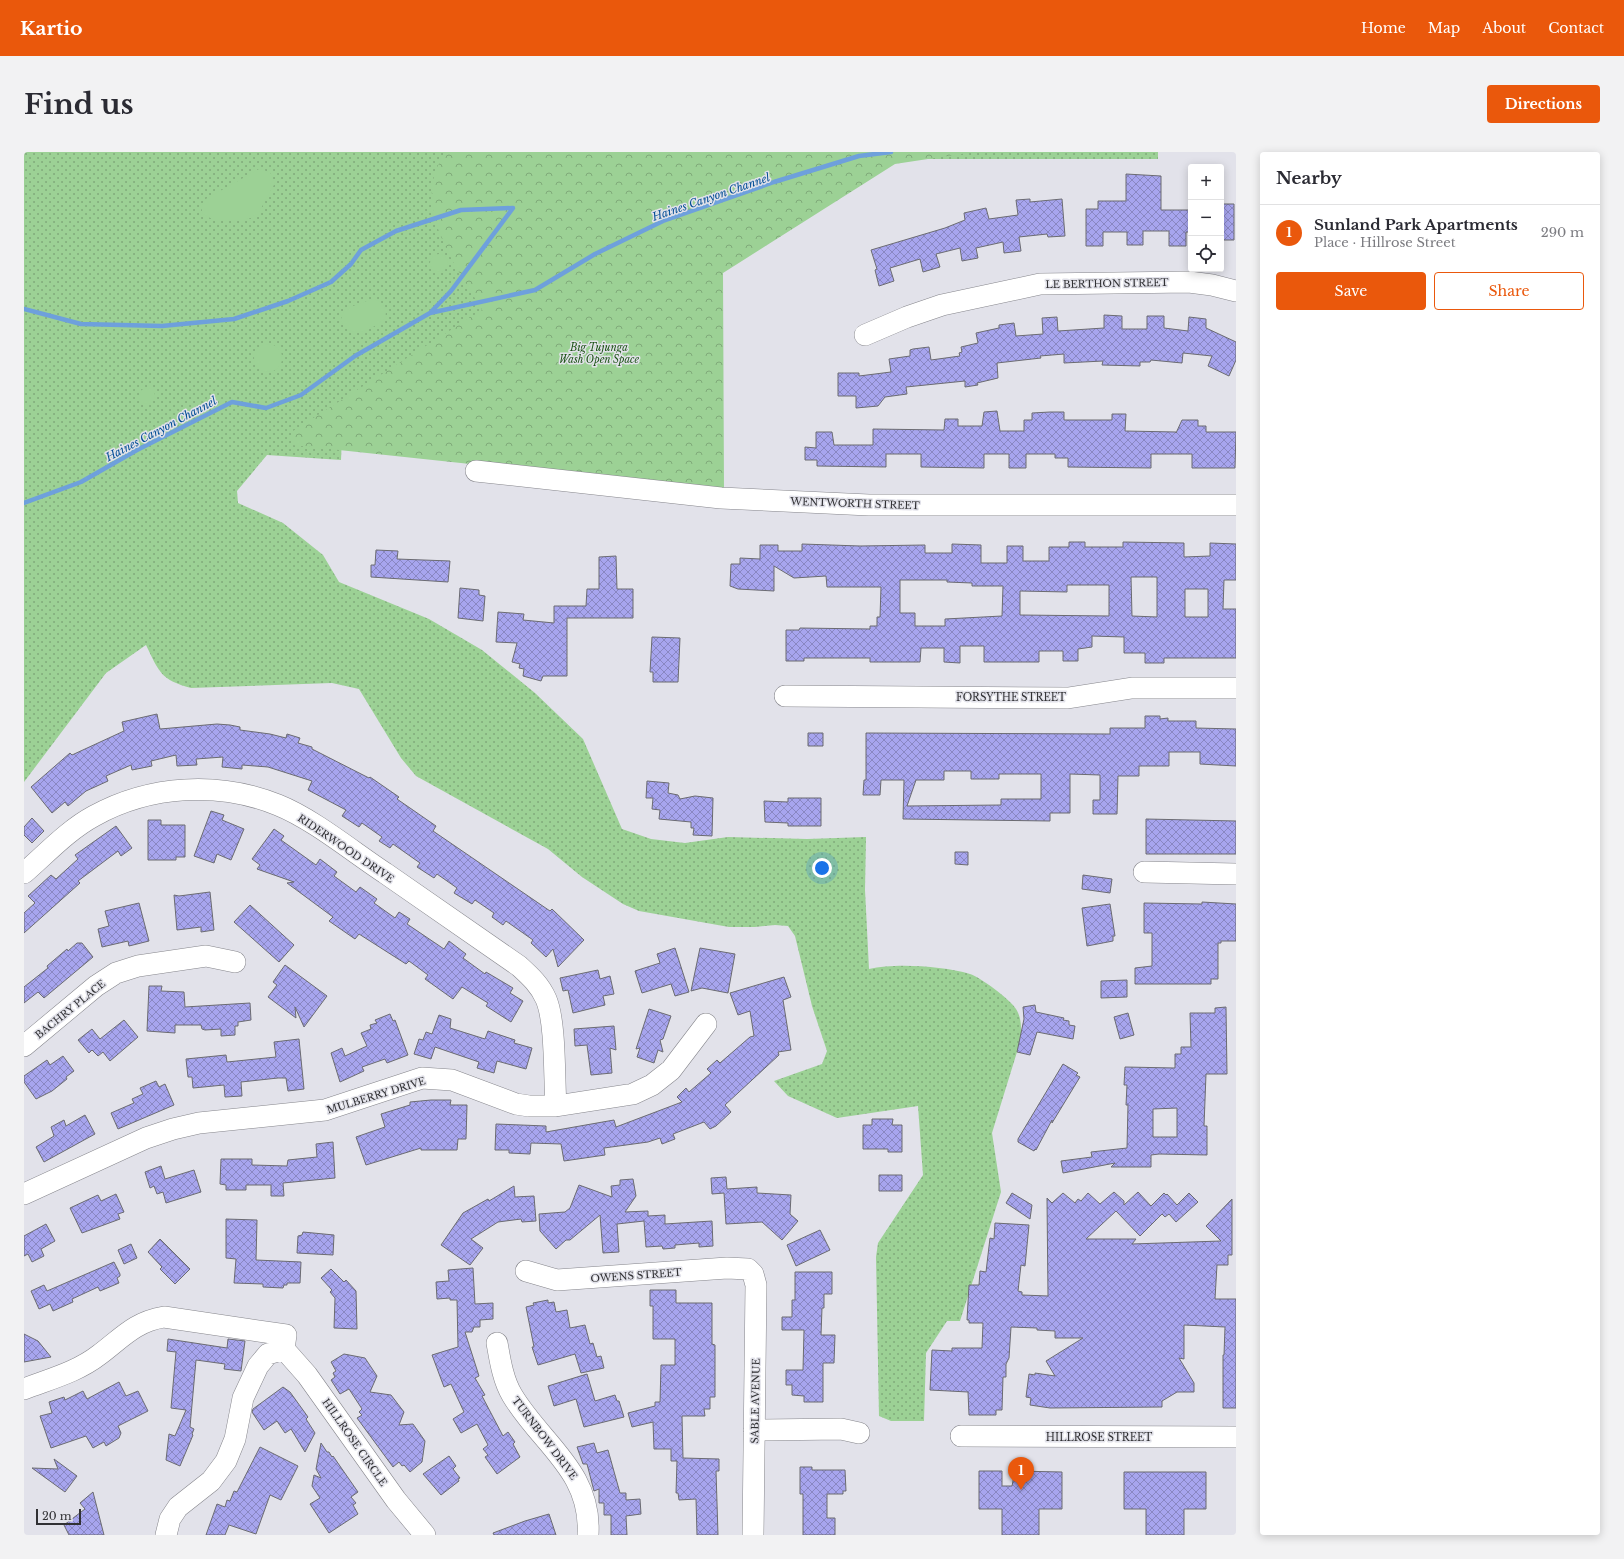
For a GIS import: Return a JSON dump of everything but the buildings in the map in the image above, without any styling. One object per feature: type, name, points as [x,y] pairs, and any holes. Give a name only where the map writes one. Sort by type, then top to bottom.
[{"type":"street","name":"LE BERTHON STREET","points":[[866,335],[942,304],[1040,284],[1189,282],[1212,285],[1236,291]]},
{"type":"street","name":"WENTWORTH STREET","points":[[476,471],[721,498],[869,505],[1236,505]]},
{"type":"street","name":"FORSYTHE STREET","points":[[784,696],[1068,698],[1132,688],[1236,688]]},
{"type":"street","name":"RIDERWOOD DRIVE","points":[[24,873],[94,816],[121,804],[150,795],[163,792],[191,790],[222,790],[250,795],[279,805],[329,835],[519,966],[536,981],[547,1000],[551,1021],[556,1106]]},
{"type":"street","points":[[1144,872],[1236,874]]},
{"type":"street","name":"BACHRY PLACE","points":[[24,1046],[96,986],[116,973],[138,966],[206,956],[235,962]]},
{"type":"street","name":"MULBERRY DRIVE","points":[[24,1194],[160,1133],[199,1123],[325,1110],[422,1078],[452,1080],[516,1104],[556,1106],[633,1094],[652,1085],[670,1070],[706,1024]]},
{"type":"street","name":"OWENS STREET","points":[[526,1271],[557,1280],[727,1268],[748,1269]]},
{"type":"street","name":"SABLE AVENUE","points":[[748,1269],[753,1274],[756,1285],[753,1535]]},
{"type":"street","points":[[24,1389],[70,1373],[99,1355],[123,1334],[152,1319],[164,1317],[190,1319],[285,1342]]},
{"type":"street","points":[[166,1535],[170,1519],[178,1506],[211,1481],[226,1461],[235,1439],[243,1398],[258,1366],[268,1354],[285,1342]]},
{"type":"street","name":"HILLROSE CIRCLE","points":[[285,1342],[392,1495],[426,1535]]},
{"type":"street","name":"TURNBOW DRIVE","points":[[497,1342],[503,1372],[511,1394],[522,1410],[572,1471],[579,1484],[586,1502],[589,1523],[588,1535]]},
{"type":"street","points":[[754,1430],[841,1429],[859,1433]]},
{"type":"street","name":"HILLROSE STREET","points":[[961,1436],[1236,1438]]},
{"type":"green space","points":[[24,152],[1158,152],[1158,159],[890,159],[342,437],[341,460],[267,455],[237,491],[238,503],[283,523],[323,555],[339,582],[429,619],[482,650],[535,693],[583,739],[622,829],[651,839],[685,843],[728,837],[807,839],[866,837],[865,890],[869,969],[892,966],[919,966],[959,971],[981,979],[1008,1000],[1016,1009],[1020,1020],[1021,1039],[992,1133],[1001,1192],[960,1321],[947,1321],[926,1353],[924,1421],[891,1421],[879,1416],[876,1257],[878,1243],[923,1175],[918,1106],[837,1118],[788,1096],[774,1081],[822,1064],[827,1051],[812,1006],[795,936],[788,926],[775,925],[729,927],[639,911],[623,904],[582,877],[548,849],[416,776],[401,758],[359,689],[332,683],[191,688],[173,682],[162,674],[154,662],[146,645],[106,673],[24,782]]},
{"type":"green space","name":"Big Tujunga Wash Open Space","points":[[446,152],[974,152],[895,164],[723,273],[724,491],[292,445],[293,431],[482,310],[449,254],[440,233],[434,213],[432,192],[436,172]]},
{"type":"green space","points":[[259,169],[270,172],[275,183],[259,212],[251,218],[246,219],[212,219],[203,214],[201,207],[204,200]]},
{"type":"green space","points":[[439,254],[446,256],[448,263],[446,270],[439,272],[432,270],[430,263],[432,256]]},
{"type":"green space","points":[[372,299],[379,301],[383,305],[386,311],[385,318],[374,326],[361,332],[354,332],[344,326],[341,319],[345,309]]},
{"type":"green space","points":[[268,344],[278,348],[282,358],[278,368],[268,372],[258,368],[254,358],[258,348]]},
{"type":"green space","points":[[147,388],[153,390],[155,396],[153,402],[147,404],[141,402],[139,396],[141,390]]},
{"type":"waterway","name":"Haines Canyon Channel","points":[[24,503],[81,482],[137,450],[232,402],[266,408],[301,395],[355,356],[430,313],[535,290],[595,254],[663,221],[774,182],[859,156],[891,152]]},
{"type":"waterway","name":"Haines Canyon Channel","points":[[24,309],[81,324],[162,326],[234,319],[288,301],[331,282],[351,264],[361,250],[396,231],[461,210],[513,208],[451,291],[430,313]]},
{"type":"place","name":"Sunland Park Apartments","points":[[1021,1490]]}]
